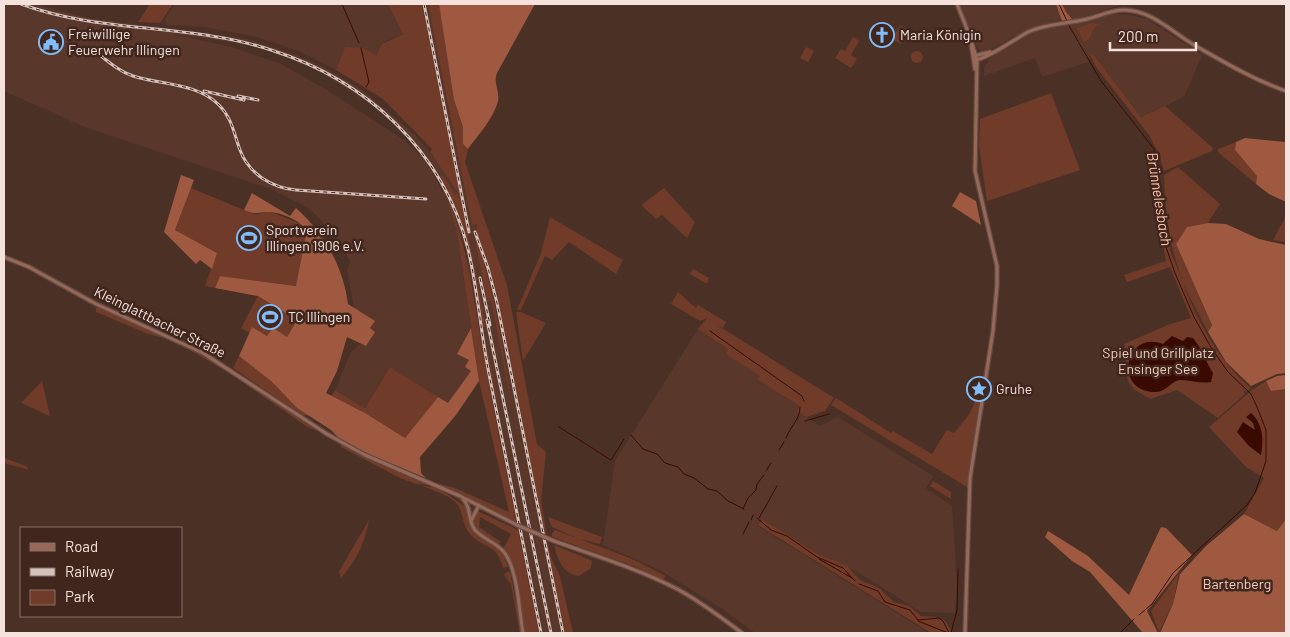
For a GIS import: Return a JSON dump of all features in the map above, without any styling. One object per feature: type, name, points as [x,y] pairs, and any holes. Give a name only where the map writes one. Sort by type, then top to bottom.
[{"type":"street","points":[[957,4],[975,58],[977,84],[974,162],[979,195],[997,266],[993,331],[970,478],[965,633]]},
{"type":"street","points":[[975,58],[993,51],[1036,28],[1086,20],[1113,11],[1133,11],[1154,18],[1195,45],[1251,76],[1286,91]]},
{"type":"street","name":"Kleinglattbacher Straße","points":[[4,256],[29,267],[96,304],[203,352],[332,436],[517,525],[554,541],[626,566],[665,583],[708,608],[742,633]]},
{"type":"street","points":[[460,496],[468,504],[471,521],[478,532],[500,548],[508,560],[523,633]]},
{"type":"street","points":[[470,512],[478,505]]},
{"type":"street","points":[[471,521],[478,505]]},
{"type":"shaded area","points":[[4,4],[33,4],[88,18],[247,39],[320,65],[361,89],[414,134],[436,160],[458,194],[455,195],[442,178],[457,212],[469,248],[482,327],[486,325],[482,303],[422,4],[428,4],[472,224],[477,224],[477,229],[473,232],[477,231],[487,257],[498,303],[565,633],[539,633],[485,363],[466,249],[445,193],[428,163],[412,142],[378,109],[317,70],[270,51],[246,44],[172,34],[232,47],[281,64],[327,90],[404,140],[425,160],[448,202],[457,232],[471,328],[457,354],[469,360],[471,371],[448,404],[390,367],[365,408],[335,390],[351,352],[360,344],[366,346],[375,332],[370,328],[374,321],[354,308],[347,270],[350,262],[344,249],[321,220],[307,207],[271,189],[85,127],[4,91]],"holes":[[[473,233],[484,258],[495,304],[512,407],[491,300],[487,301]],[[484,336],[500,408],[502,418],[492,381]]]},
{"type":"shaded area","points":[[175,4],[388,4],[403,34],[386,41],[376,56],[345,47],[336,70],[301,52],[257,37],[205,27],[166,25],[165,19]]},
{"type":"shaded area","points":[[959,4],[1056,4],[1063,19],[1031,28],[983,53],[976,45]]},
{"type":"shaded area","points":[[1062,4],[1122,4],[1074,20],[1066,12]]},
{"type":"shaded area","points":[[1110,14],[1130,15],[1147,19],[1202,55],[1184,97],[1141,117],[1093,54],[1090,56],[1089,62],[1042,77],[1035,58],[984,76],[984,67],[992,57],[1034,32],[1048,27],[1078,23]]},
{"type":"shaded area","points":[[698,329],[728,349],[726,354],[761,376],[758,380],[800,407],[797,412],[820,426],[838,417],[933,476],[926,488],[952,506],[957,583],[955,613],[921,612],[859,573],[820,555],[762,519],[758,526],[926,631],[926,633],[755,633],[721,608],[659,570],[603,545],[615,461]]},
{"type":"shaded area","name":"Spiel und Grillplatz Ensinger See","points":[[1172,336],[1183,341],[1187,337],[1193,338],[1213,373],[1211,382],[1203,383],[1180,380],[1160,392],[1142,389],[1133,382],[1129,373],[1129,362],[1132,353],[1140,345],[1150,342],[1163,344]]},
{"type":"shaded area","points":[[1251,413],[1258,422],[1262,432],[1261,455],[1249,446],[1237,432],[1243,422],[1255,430],[1253,423],[1246,417]]},
{"type":"green space","points":[[150,4],[173,4],[160,23],[138,22]]},
{"type":"green space","points":[[388,4],[422,4],[482,303],[486,326],[483,328],[502,418],[492,381],[469,248],[457,212],[441,178],[443,175],[455,195],[458,193],[430,152],[432,149],[383,99],[336,70],[345,47],[364,48],[376,56],[382,44],[403,34]]},
{"type":"green space","points":[[428,4],[439,4],[454,100],[463,127],[463,144],[468,149],[465,162],[507,285],[537,444],[546,452],[541,501],[547,536],[543,535],[524,427],[492,278],[476,231],[474,233],[488,276],[497,319],[512,407],[491,301],[487,301],[473,231],[477,229],[477,224],[472,225]]},
{"type":"green space","points":[[439,4],[535,4],[497,73],[498,101],[493,114],[468,149],[463,144],[463,127],[454,100]]},
{"type":"green space","points":[[1056,4],[1062,4],[1073,20],[1062,21]]},
{"type":"green space","points":[[1091,23],[1101,24],[1094,28],[1089,39],[1084,42],[1077,28]]},
{"type":"green space","points":[[900,25],[910,31],[901,44],[892,39]]},
{"type":"green space","points":[[853,37],[859,41],[851,55],[857,59],[851,68],[835,58],[841,49],[845,51]]},
{"type":"green space","points":[[806,47],[814,51],[808,62],[800,58]]},
{"type":"green space","points":[[915,51],[919,51],[923,57],[919,63],[915,63],[911,59],[911,55]]},
{"type":"green space","points":[[1093,54],[1141,117],[1165,106],[1213,148],[1212,151],[1164,171],[1158,152],[1149,135],[1096,67],[1090,55]]},
{"type":"green space","points":[[1051,93],[1080,170],[987,201],[979,147],[980,119]]},
{"type":"green space","points":[[1245,138],[1286,142],[1286,202],[1269,194],[1256,184],[1257,176],[1235,150],[1236,142]]},
{"type":"green space","points":[[1236,142],[1235,150],[1257,176],[1256,184],[1218,152],[1218,149]]},
{"type":"green space","points":[[1178,167],[1220,204],[1208,223],[1187,227],[1176,244],[1212,325],[1208,332],[1183,284],[1203,327],[1219,354],[1251,388],[1246,392],[1243,390],[1245,394],[1218,418],[1177,390],[1151,399],[1132,387],[1126,370],[1124,344],[1170,324],[1191,318],[1170,267],[1127,282],[1124,275],[1166,261],[1157,214],[1158,191],[1155,177],[1161,175],[1166,232],[1171,253],[1183,282],[1171,242],[1164,175]]},
{"type":"green space","points":[[181,175],[194,180],[175,230],[217,253],[212,269],[200,260],[196,264],[164,232]]},
{"type":"green space","points":[[437,177],[456,219],[462,240],[517,523],[433,482],[455,488],[509,512],[479,381],[457,232],[448,202]]},
{"type":"green space","name":"Sportverein Illingen 1906 e.V.","points":[[191,188],[256,215],[268,211],[304,225],[307,230],[297,286],[220,276],[215,288],[205,286],[217,253],[175,230]]},
{"type":"green space","points":[[664,188],[695,222],[687,238],[662,215],[656,219],[641,205]]},
{"type":"green space","points":[[960,192],[976,201],[981,225],[952,206]]},
{"type":"green space","points":[[252,193],[290,216],[296,208],[306,218],[331,251],[342,276],[348,304],[375,321],[370,328],[375,332],[366,346],[347,337],[337,371],[326,393],[365,413],[405,438],[438,397],[448,403],[471,371],[465,367],[469,360],[457,354],[471,328],[479,381],[456,415],[420,457],[421,473],[426,478],[366,453],[340,439],[331,430],[297,408],[271,381],[239,356],[252,327],[267,336],[273,328],[287,337],[297,320],[258,296],[215,288],[220,276],[296,286],[307,230],[300,223],[283,215],[272,212],[255,213],[244,210]]},
{"type":"green space","points":[[1286,216],[1286,242],[1273,240]]},
{"type":"green space","points":[[550,217],[623,260],[616,274],[569,242],[552,260],[545,256],[521,310],[517,310],[541,253]]},
{"type":"green space","points":[[1208,223],[1226,224],[1259,239],[1286,245],[1286,373],[1277,374],[1251,386],[1226,362],[1208,332],[1212,325],[1176,244],[1187,227]]},
{"type":"green space","points":[[693,269],[709,278],[707,284],[690,274]]},
{"type":"green space","points":[[678,292],[696,308],[698,305],[726,322],[723,328],[717,325],[834,398],[825,411],[806,417],[797,412],[799,406],[758,380],[760,376],[726,354],[728,349],[698,329],[707,318],[700,321],[671,304]]},
{"type":"green space","name":"TC Illingen","points":[[258,296],[297,320],[287,337],[268,336],[252,328],[249,333],[241,328]]},
{"type":"green space","points":[[99,307],[168,339],[148,334],[96,312],[96,308]]},
{"type":"green space","points":[[516,312],[521,312],[546,323],[523,361]]},
{"type":"green space","points":[[183,346],[205,355],[317,431],[306,426],[231,374]]},
{"type":"green space","points":[[239,356],[271,381],[297,408],[310,416],[302,415],[233,368]]},
{"type":"green space","points":[[390,367],[438,397],[405,438],[365,413],[331,396],[335,390],[365,408]]},
{"type":"green space","points":[[1286,375],[1286,389],[1271,391],[1266,381],[1277,376]]},
{"type":"green space","points":[[42,381],[50,416],[21,403]]},
{"type":"green space","points":[[1266,381],[1271,391],[1286,389],[1286,519],[1277,531],[1244,514],[1264,478],[1246,467],[1209,427],[1252,390]]},
{"type":"green space","points":[[978,385],[982,386],[967,487],[831,405],[836,398],[891,433],[893,431],[932,454],[947,430],[954,433],[970,413],[974,404],[974,388]]},
{"type":"green space","points":[[341,444],[453,494],[466,506],[450,493],[429,485],[416,484],[400,478],[341,447]]},
{"type":"green space","points":[[4,458],[26,466],[29,470],[4,463]]},
{"type":"green space","points":[[933,481],[951,492],[951,499],[930,486]]},
{"type":"green space","points":[[422,486],[441,490],[468,508],[474,529],[479,536],[499,550],[508,567],[503,568],[497,554],[469,533],[459,508],[454,501],[443,494]]},
{"type":"green space","points":[[477,511],[518,530],[539,633],[525,633],[513,567],[503,549],[511,534],[480,517],[479,527],[501,542],[498,544],[478,531],[473,521]]},
{"type":"green space","name":"Bartenberg","points":[[1244,514],[1277,531],[1286,519],[1286,633],[1160,633],[1173,604],[1180,574],[1206,546]]},
{"type":"green space","points":[[548,517],[602,537],[600,544],[579,539],[552,527]]},
{"type":"green space","points":[[762,519],[820,555],[847,566],[860,580],[879,588],[894,602],[909,606],[921,616],[944,620],[951,630],[950,633],[931,633],[758,525]]},
{"type":"green space","points":[[369,520],[359,551],[341,578],[339,572]]},
{"type":"green space","points":[[1161,527],[1166,528],[1192,555],[1147,611],[1158,633],[1143,633],[1090,572],[1072,561],[1045,537],[1048,531],[1088,556],[1129,595]]},
{"type":"green space","points":[[555,530],[630,558],[666,576],[663,580],[637,567],[552,537],[552,533]]},
{"type":"green space","points":[[545,541],[548,543],[552,560],[560,576],[573,633],[565,633]]},
{"type":"green space","points":[[554,545],[592,561],[591,568],[579,576],[568,572],[559,561]]},
{"type":"green space","points":[[510,572],[522,633],[520,633],[511,584],[504,575]]},
{"type":"green space","points":[[1179,573],[1173,604],[1159,632],[1151,611]]},
{"type":"waterway","points":[[342,4],[359,43]]},
{"type":"waterway","name":"Brünnelesbach","points":[[1059,4],[1067,21]]},
{"type":"waterway","name":"Brünnelesbach","points":[[1068,24],[1101,81],[1154,149],[1160,181],[1166,247],[1175,273],[1194,317],[1212,349],[1228,372],[1251,394],[1266,430],[1266,461],[1255,493],[1247,505],[1173,573],[1152,604],[1139,615]]},
{"type":"waterway","points":[[361,48],[369,82],[366,87]]},
{"type":"waterway","points":[[710,331],[802,396],[804,401]]},
{"type":"waterway","points":[[786,438],[799,416],[800,407]]},
{"type":"waterway","points":[[805,421],[829,414]]},
{"type":"waterway","points":[[559,427],[611,460],[624,439]]},
{"type":"waterway","points":[[631,435],[643,449],[657,454],[665,463],[678,467],[684,474],[694,478],[708,489],[717,491],[728,501],[744,509]]},
{"type":"waterway","points":[[779,450],[784,442]]},
{"type":"waterway","points":[[766,471],[771,463]]},
{"type":"waterway","points":[[743,509],[748,498],[756,490],[757,484],[764,475]]},
{"type":"waterway","points":[[759,518],[777,486]]},
{"type":"waterway","points":[[751,520],[753,515]]},
{"type":"waterway","points":[[757,518],[771,530],[787,536],[817,557],[843,568],[855,581]]},
{"type":"waterway","points":[[743,534],[749,522]]},
{"type":"waterway","points":[[819,559],[852,578]]},
{"type":"waterway","points":[[951,633],[957,610],[958,569]]},
{"type":"waterway","points":[[859,584],[878,591],[885,602],[910,610],[918,620],[939,618],[943,621],[949,633]]},
{"type":"waterway","points":[[1120,633],[1134,619]]},
{"type":"waterway","points":[[918,621],[948,633]]},
{"type":"railway","points":[[21,4],[83,20],[178,31],[240,42],[271,50],[306,63],[338,80],[368,100],[396,124],[420,150],[440,180],[456,213],[468,249],[487,363],[541,633]]},
{"type":"railway","points":[[424,4],[469,232]]},
{"type":"railway","points":[[101,56],[116,68],[129,74],[190,89],[210,98],[227,115],[244,159],[255,173],[270,183],[296,190],[426,199]]},
{"type":"railway","points":[[204,91],[244,100]]},
{"type":"railway","points":[[238,96],[258,100]]},
{"type":"railway","points":[[475,232],[488,268],[497,303],[563,633]]},
{"type":"railway","points":[[480,278],[490,325]]},
{"type":"railway","points":[[487,320],[551,633]]},
{"type":"place","name":"Maria Königin","points":[[882,35]]},
{"type":"place","name":"Freiwillige Feuerwehr Illingen","points":[[51,42]]},
{"type":"place","name":"Sportverein Illingen 1906 e.V.","points":[[249,238]]},
{"type":"place","name":"TC Illingen","points":[[270,317]]},
{"type":"place","name":"Gruhe","points":[[979,389]]}]
